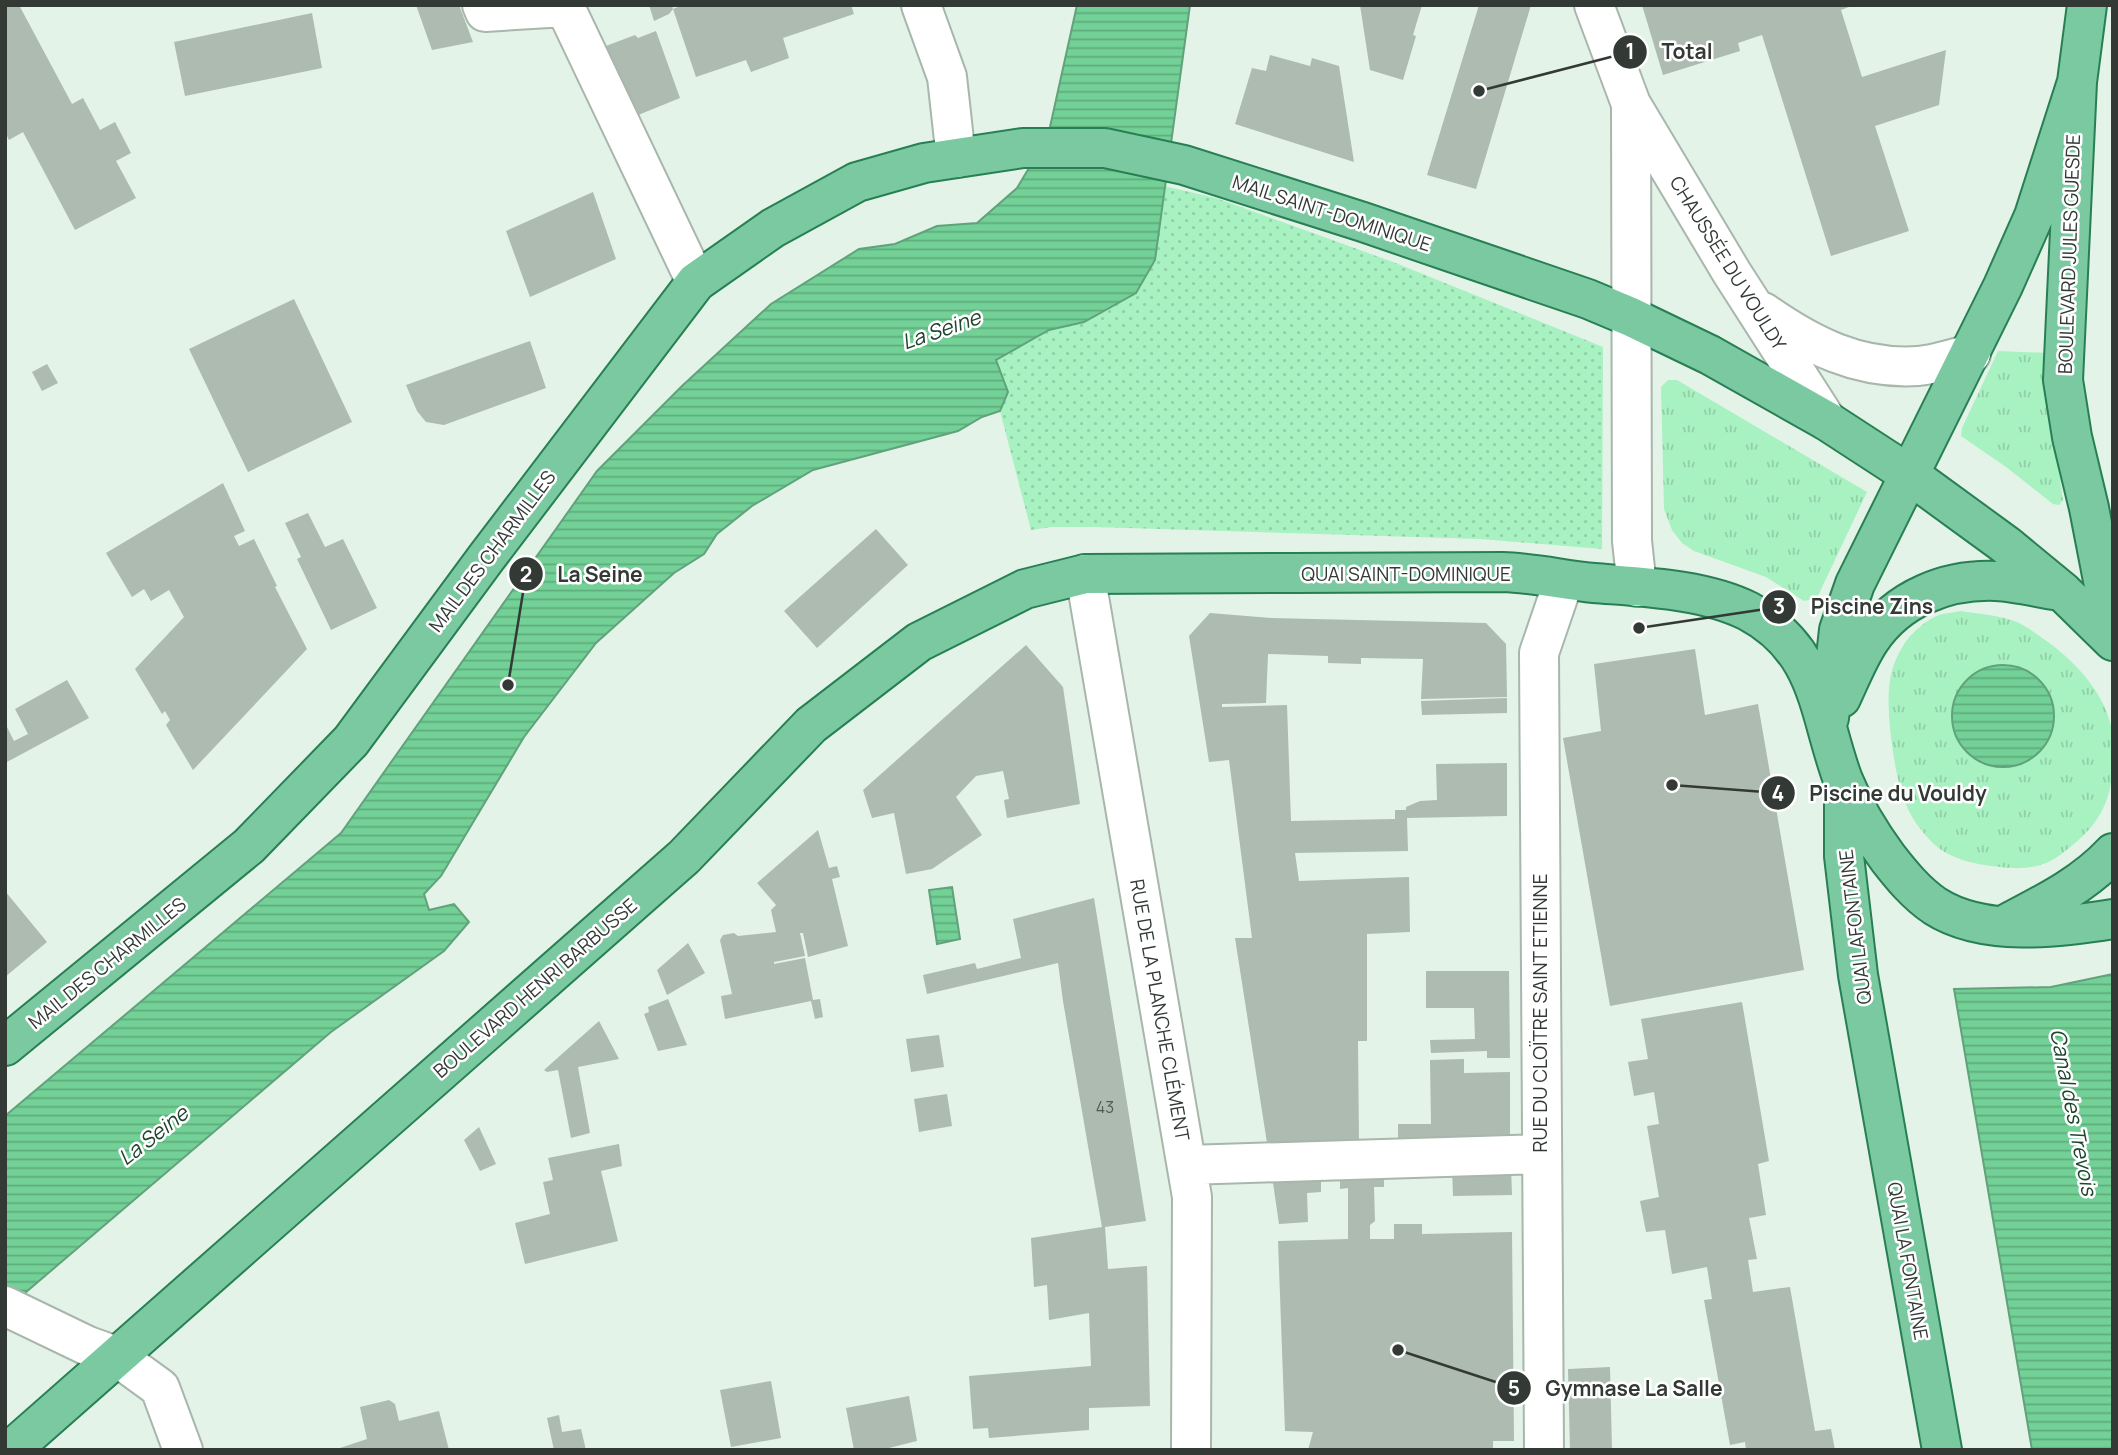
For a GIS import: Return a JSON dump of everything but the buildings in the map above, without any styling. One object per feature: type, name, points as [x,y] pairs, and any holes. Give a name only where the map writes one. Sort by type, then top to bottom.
[{"type":"main road","name":"BOULEVARD JULES GUESDE","points":[[2087,5],[2077,82],[2063,380],[2072,437],[2101,517],[2113,632]]},
{"type":"main road","name":"BOULEVARD JULES GUESDE","points":[[1828,725],[1839,630],[1855,584],[1970,354],[2034,216],[2077,82]]},
{"type":"main road","name":"MAIL DES CHARMILLES","points":[[5,1046],[249,846],[351,741],[696,282],[774,228],[857,182],[924,163],[1023,148]]},
{"type":"main road","name":"MAIL SAINT-DOMINIQUE","points":[[1023,148],[1105,148],[1197,170],[1521,275],[1631,317],[1710,355],[1827,421],[1910,475],[2006,545],[2063,592],[2113,641]]},
{"type":"main road","name":"QUAI SAINT-DOMINIQUE","points":[[1085,574],[1504,572],[1712,597],[1748,612],[1780,633],[1803,661],[1819,694],[1844,780]]},
{"type":"main road","name":"BOULEVARD HENRI BARBUSSE","points":[[11,1450],[102,1351],[684,857],[811,725],[919,642],[1025,589],[1085,574]]},
{"type":"main road","points":[[1828,725],[1870,640],[1892,614],[1917,598],[1950,583],[1997,581],[2063,592]]},
{"type":"main road","points":[[1844,780],[1874,839],[1908,884],[1936,907],[1966,919],[2000,927],[2074,926],[2113,919]]},
{"type":"main road","name":"QUAI LAFONTAINE","points":[[1844,780],[1844,856],[1852,929],[1875,1072]]},
{"type":"main road","points":[[2000,927],[2069,890],[2113,853]]},
{"type":"main road","name":"QUAI LA FONTAINE","points":[[1875,1072],[1942,1450]]},
{"type":"street","points":[[482,5],[485,12],[566,6],[696,282]]},
{"type":"street","points":[[921,5],[947,77],[956,158]]},
{"type":"street","name":"CHAUSSÉE DU VOULDY","points":[[1594,5],[1631,104],[1827,421]]},
{"type":"street","name":"CHAUSSÉE DU VOULDY","points":[[1631,104],[1631,317]]},
{"type":"street","points":[[1753,305],[1817,347],[1850,358],[1884,365],[1919,366],[1970,354]]},
{"type":"street","points":[[1631,317],[1632,541],[1637,587]]},
{"type":"street","name":"RUE DE LA PLANCHE CLÉMENT","points":[[1085,574],[1192,1197],[1191,1450]]},
{"type":"street","name":"RUE DU CLOÏTRE SAINT ETIENNE","points":[[1544,1450],[1539,653],[1564,580]]},
{"type":"street","points":[[1187,1165],[1541,1154]]},
{"type":"street","points":[[5,1306],[102,1351],[160,1388],[183,1450]]},
{"type":"green space","points":[[1164,186],[1216,198],[1393,262],[1603,347],[1602,549],[1480,539],[1095,527],[1031,530],[1000,411],[1008,392],[996,360],[1049,330],[1084,322],[1161,209]]},
{"type":"green space","points":[[1998,351],[2049,353],[2049,400],[2063,500],[2059,505],[2053,504],[1961,436],[1962,428]]},
{"type":"green space","points":[[1668,380],[1677,380],[1867,492],[1817,598],[1804,601],[1766,577],[1694,551],[1682,543],[1672,530],[1664,509],[1661,387]]},
{"type":"green space","points":[[1960,611],[2017,622],[2048,642],[2089,681],[2109,718],[2113,737],[2112,773],[2102,811],[2076,842],[2042,865],[2018,868],[1992,866],[1966,861],[1949,854],[1935,845],[1920,829],[1903,797],[1890,722],[1889,692],[1893,667],[1906,642],[1919,628],[1939,615]]},
{"type":"water","points":[[1077,5],[1190,5],[1155,260],[1136,293],[1084,322],[1049,330],[996,360],[1008,392],[1000,411],[982,417],[958,431],[813,470],[752,506],[717,534],[704,554],[674,573],[596,643],[524,737],[441,876],[424,894],[429,910],[454,904],[469,922],[444,951],[331,1032],[5,1310],[5,1116],[341,833],[597,471],[682,386],[771,304],[859,249],[895,244],[937,226],[977,223],[1017,188],[1048,136]]},
{"type":"water","points":[[2003,665],[2023,669],[2039,680],[2050,696],[2054,716],[2050,736],[2039,752],[2023,763],[2003,767],[1983,763],[1967,752],[1956,736],[1952,716],[1956,696],[1967,680],[1983,669]]},
{"type":"water","points":[[952,887],[960,939],[937,944],[929,890]]},
{"type":"water","name":"Canal des Trevois","points":[[2113,974],[2113,1450],[2032,1450],[1954,989],[2051,987]]},
{"type":"place","name":"Total","points":[[1479,91]]},
{"type":"place","name":"Piscine Zins","points":[[1639,628]]},
{"type":"place","name":"La Seine","points":[[508,685]]},
{"type":"place","name":"Piscine du Vouldy","points":[[1672,785]]},
{"type":"place","name":"Gymnase La Salle","points":[[1398,1350]]}]
